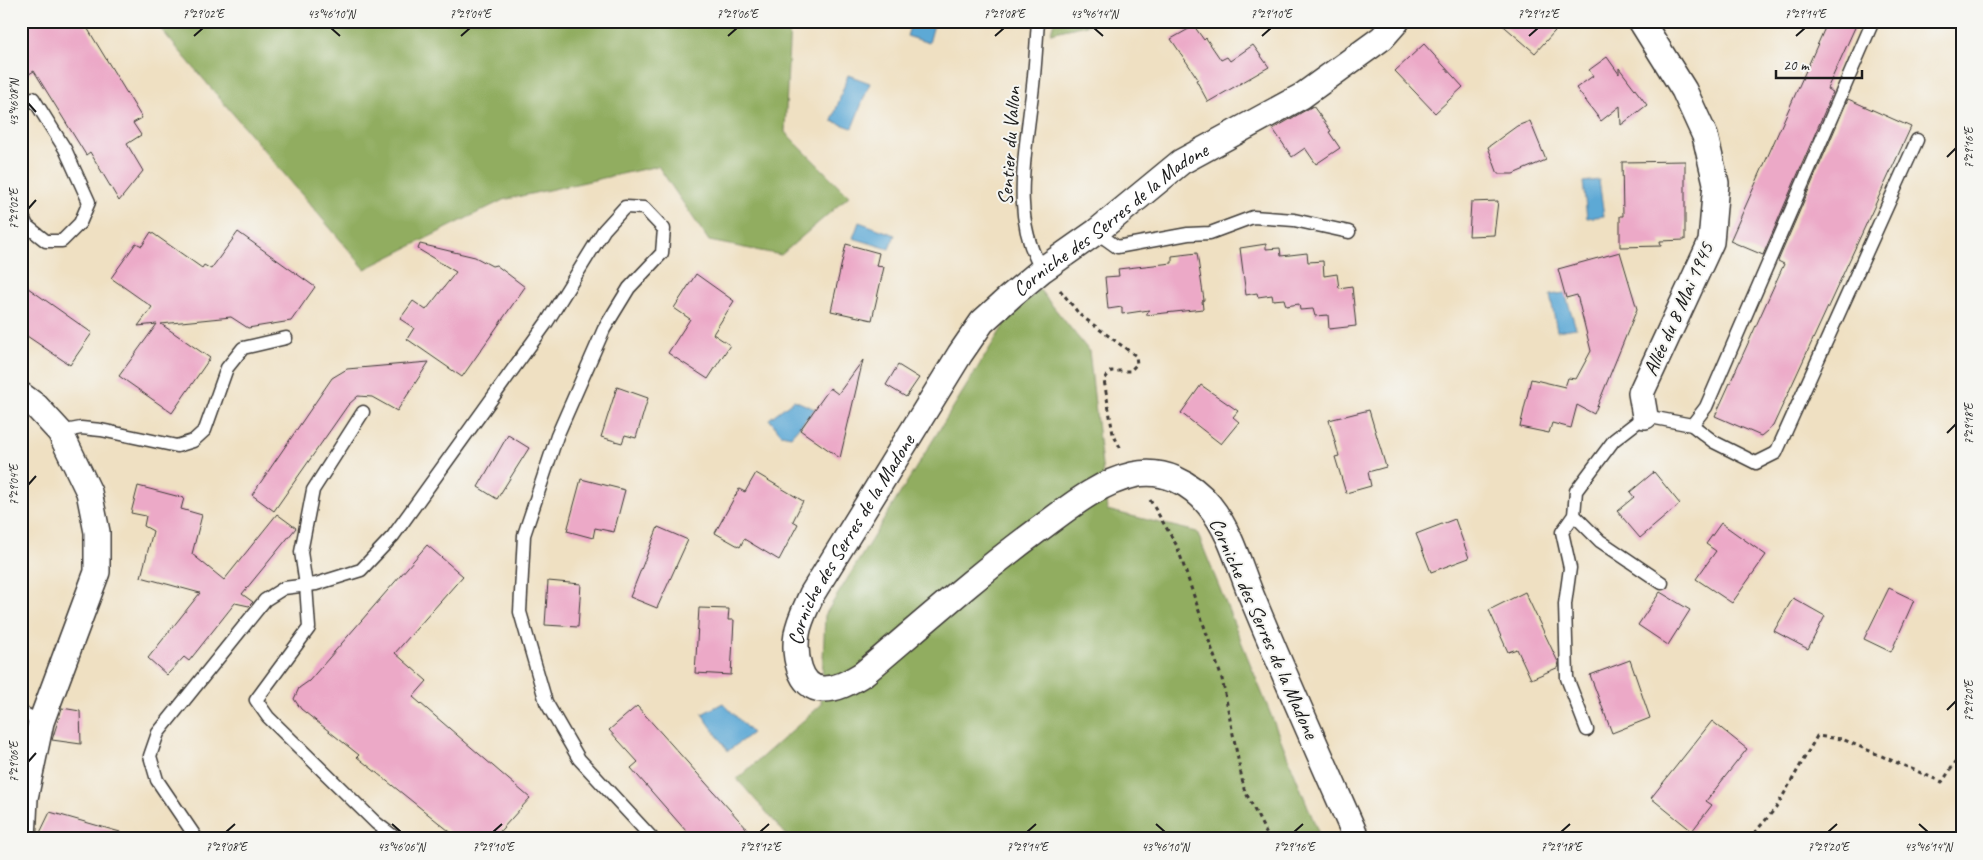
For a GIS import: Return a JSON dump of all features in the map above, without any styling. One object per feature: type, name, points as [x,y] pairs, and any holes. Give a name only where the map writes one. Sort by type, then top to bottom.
[{"type":"street","name":"Corniche des Serres de la Madone","points":[[1356,839],[1253,602],[1225,528],[1209,505],[1191,487],[1166,474],[1135,474],[1107,483],[1061,513],[987,568],[863,674],[842,686],[822,690],[806,681],[796,661],[797,633],[812,594],[960,354],[982,322],[1042,270],[1096,232],[1181,162],[1302,96],[1382,38],[1397,21]]},
{"type":"street","name":"Allée du 8 Mai 1945","points":[[1641,21],[1684,90],[1705,136],[1716,183],[1711,242],[1641,393],[1646,416]]},
{"type":"street","points":[[21,395],[36,406],[60,432],[89,492],[97,532],[97,572],[31,717],[24,839]]},
{"type":"lane","name":"Sentier du Vallon","points":[[1038,21],[1022,192],[1026,233],[1034,257],[1042,270]]},
{"type":"lane","points":[[1692,426],[1706,407],[1873,21]]},
{"type":"lane","points":[[21,213],[26,226],[46,241],[62,241],[80,223],[89,202],[65,149],[32,98]]},
{"type":"lane","points":[[1587,730],[1566,678],[1565,604],[1570,568],[1562,532],[1574,515],[1576,492],[1614,440],[1646,416],[1692,426],[1714,442],[1756,463],[1776,453],[1917,140]]},
{"type":"lane","points":[[197,839],[157,780],[150,756],[158,732],[265,600],[284,588],[306,585],[361,570],[393,536],[546,322],[604,230],[625,207],[644,208],[664,229],[662,253],[629,288],[604,330],[558,436],[524,535],[520,612],[546,702],[579,759],[653,839]]},
{"type":"lane","points":[[1096,232],[1117,247],[1188,234],[1210,233],[1253,216],[1294,220],[1349,232]]},
{"type":"lane","points":[[60,432],[81,428],[101,430],[177,446],[193,441],[205,430],[227,368],[243,348],[286,338]]},
{"type":"lane","points":[[363,412],[313,490],[301,552],[306,585],[309,628],[256,700],[268,717],[376,823],[397,839]]},
{"type":"lane","points":[[1574,515],[1600,540],[1662,583]]},
{"type":"path","points":[[1042,270],[1080,314],[1136,356],[1137,364],[1130,371],[1111,371],[1104,380],[1113,434],[1177,546],[1222,679],[1244,789],[1269,839]]},
{"type":"path","points":[[1749,839],[1776,808],[1817,736],[1842,739],[1942,782],[1962,753]]},
{"type":"green space","points":[[154,21],[790,21],[785,132],[849,196],[781,255],[709,241],[658,166],[503,200],[365,269]]},
{"type":"green space","points":[[1054,21],[1103,21],[1051,33]]},
{"type":"green space","points":[[1039,289],[1089,351],[1107,510],[1197,532],[1321,839],[790,839],[737,779],[821,705],[825,615],[1009,317]]},
{"type":"water","points":[[912,21],[935,21],[929,43],[907,36]]},
{"type":"water","points":[[848,75],[870,83],[852,128],[832,121]]},
{"type":"water","points":[[1599,180],[1604,216],[1587,218],[1583,182]]},
{"type":"water","points":[[859,222],[895,235],[889,249],[853,238]]},
{"type":"water","points":[[1565,293],[1576,328],[1557,331],[1550,295]]},
{"type":"water","points":[[794,400],[815,409],[791,436],[781,434],[769,419]]},
{"type":"water","points":[[723,703],[752,733],[728,751],[702,714]]},
{"type":"building","points":[[21,21],[83,21],[142,118],[133,123],[141,135],[127,144],[143,171],[119,201],[90,152],[86,155],[34,71],[21,79]]},
{"type":"building","points":[[1498,21],[1564,21],[1535,53]]},
{"type":"building","points":[[1828,21],[1858,21],[1827,89],[1833,92],[1763,255],[1730,241]]},
{"type":"building","points":[[1194,26],[1204,40],[1206,38],[1221,60],[1227,57],[1230,61],[1253,45],[1269,67],[1208,102],[1196,80],[1198,79],[1171,39]]},
{"type":"building","points":[[1424,44],[1463,87],[1435,113],[1395,71]]},
{"type":"building","points":[[1607,57],[1619,74],[1619,68],[1647,105],[1621,125],[1620,106],[1601,121],[1576,88],[1593,76],[1589,70]]},
{"type":"building","points":[[1848,99],[1911,127],[1773,426],[1761,436],[1715,416],[1784,264],[1778,261]]},
{"type":"building","points":[[1313,106],[1331,131],[1329,132],[1340,148],[1316,164],[1305,148],[1292,157],[1273,129]]},
{"type":"building","points":[[1530,121],[1546,160],[1513,174],[1498,174],[1488,147],[1517,126]]},
{"type":"building","points":[[1685,161],[1685,240],[1660,241],[1661,246],[1620,247],[1620,216],[1623,216],[1622,162]]},
{"type":"building","points":[[1498,201],[1494,235],[1469,236],[1471,202]]},
{"type":"building","points":[[151,232],[202,268],[204,265],[211,269],[238,232],[315,287],[291,321],[248,328],[231,317],[161,324],[210,358],[172,413],[119,376],[157,324],[138,326],[152,307],[111,278],[136,243],[142,246]]},
{"type":"building","points":[[420,244],[475,257],[492,266],[496,265],[525,287],[462,377],[407,339],[414,328],[400,319],[413,301],[426,310],[456,272],[418,249]]},
{"type":"building","points":[[846,244],[879,253],[876,266],[884,267],[872,320],[831,311]]},
{"type":"building","points":[[1266,244],[1266,249],[1280,248],[1281,256],[1307,253],[1308,262],[1323,261],[1324,276],[1337,274],[1339,288],[1352,286],[1356,326],[1329,329],[1328,315],[1315,316],[1313,309],[1300,310],[1299,304],[1286,306],[1284,299],[1273,300],[1272,295],[1258,297],[1257,293],[1246,295],[1240,248]]},
{"type":"building","points":[[1620,252],[1637,309],[1594,414],[1577,405],[1571,428],[1552,423],[1549,433],[1520,427],[1531,379],[1565,387],[1568,378],[1576,379],[1591,351],[1577,295],[1566,298],[1558,269]]},
{"type":"building","points":[[1197,253],[1204,300],[1202,301],[1203,309],[1146,315],[1149,310],[1122,314],[1122,307],[1108,309],[1105,277],[1119,276],[1118,269],[1172,263],[1172,256]]},
{"type":"building","points":[[696,274],[734,301],[713,334],[730,345],[708,379],[668,353],[690,319],[674,308]]},
{"type":"building","points":[[21,283],[92,333],[70,365],[21,332]]},
{"type":"building","points":[[863,360],[840,458],[800,430],[830,388],[838,394]]},
{"type":"building","points":[[429,362],[397,411],[372,397],[358,396],[348,405],[274,511],[252,495],[332,378],[347,369]]},
{"type":"building","points":[[898,365],[919,378],[906,397],[886,385]]},
{"type":"building","points":[[1201,385],[1238,411],[1233,417],[1239,422],[1221,444],[1181,413]]},
{"type":"building","points":[[617,387],[648,398],[636,438],[625,435],[622,443],[601,437]]},
{"type":"building","points":[[1369,410],[1386,467],[1368,472],[1371,486],[1346,493],[1335,457],[1339,456],[1329,420]]},
{"type":"building","points":[[508,435],[529,448],[497,499],[478,487]]},
{"type":"building","points":[[1654,472],[1680,504],[1640,538],[1617,511],[1634,497],[1630,492]]},
{"type":"building","points":[[756,473],[803,501],[793,521],[798,524],[779,560],[744,539],[740,547],[715,533],[739,489],[745,492]]},
{"type":"building","points":[[581,479],[625,490],[614,532],[595,528],[593,538],[567,531]]},
{"type":"building","points":[[138,486],[184,498],[181,509],[202,515],[192,554],[224,580],[277,514],[296,528],[242,594],[253,602],[249,606],[235,603],[189,661],[184,657],[167,675],[148,658],[200,593],[141,577],[153,531],[144,526],[146,516],[131,513]]},
{"type":"building","points":[[1455,519],[1469,558],[1431,572],[1416,534]]},
{"type":"building","points":[[1721,523],[1766,555],[1732,603],[1696,579],[1716,551],[1706,544]]},
{"type":"building","points":[[658,527],[688,540],[657,608],[630,597]]},
{"type":"building","points":[[427,545],[463,576],[395,653],[427,681],[413,697],[530,798],[493,839],[459,839],[357,757],[359,755],[301,709],[294,699],[299,688],[309,681]]},
{"type":"building","points":[[548,581],[581,584],[578,627],[545,625]]},
{"type":"building","points":[[1889,588],[1914,600],[1891,652],[1864,639]]},
{"type":"building","points":[[1525,592],[1559,667],[1531,679],[1517,649],[1508,652],[1489,610]]},
{"type":"building","points":[[1660,592],[1690,610],[1668,645],[1638,625]]},
{"type":"building","points":[[1793,598],[1825,616],[1808,649],[1774,631]]},
{"type":"building","points":[[699,608],[729,609],[728,620],[734,620],[731,675],[695,673]]},
{"type":"building","points":[[1630,660],[1650,718],[1612,733],[1590,675]]},
{"type":"building","points":[[637,706],[756,839],[693,839],[631,768],[638,762],[609,730]]},
{"type":"building","points":[[62,708],[80,711],[81,744],[52,740]]},
{"type":"building","points":[[1712,721],[1747,749],[1706,801],[1712,805],[1692,831],[1651,798]]},
{"type":"building","points":[[50,812],[120,832],[119,839],[37,839]]}]
